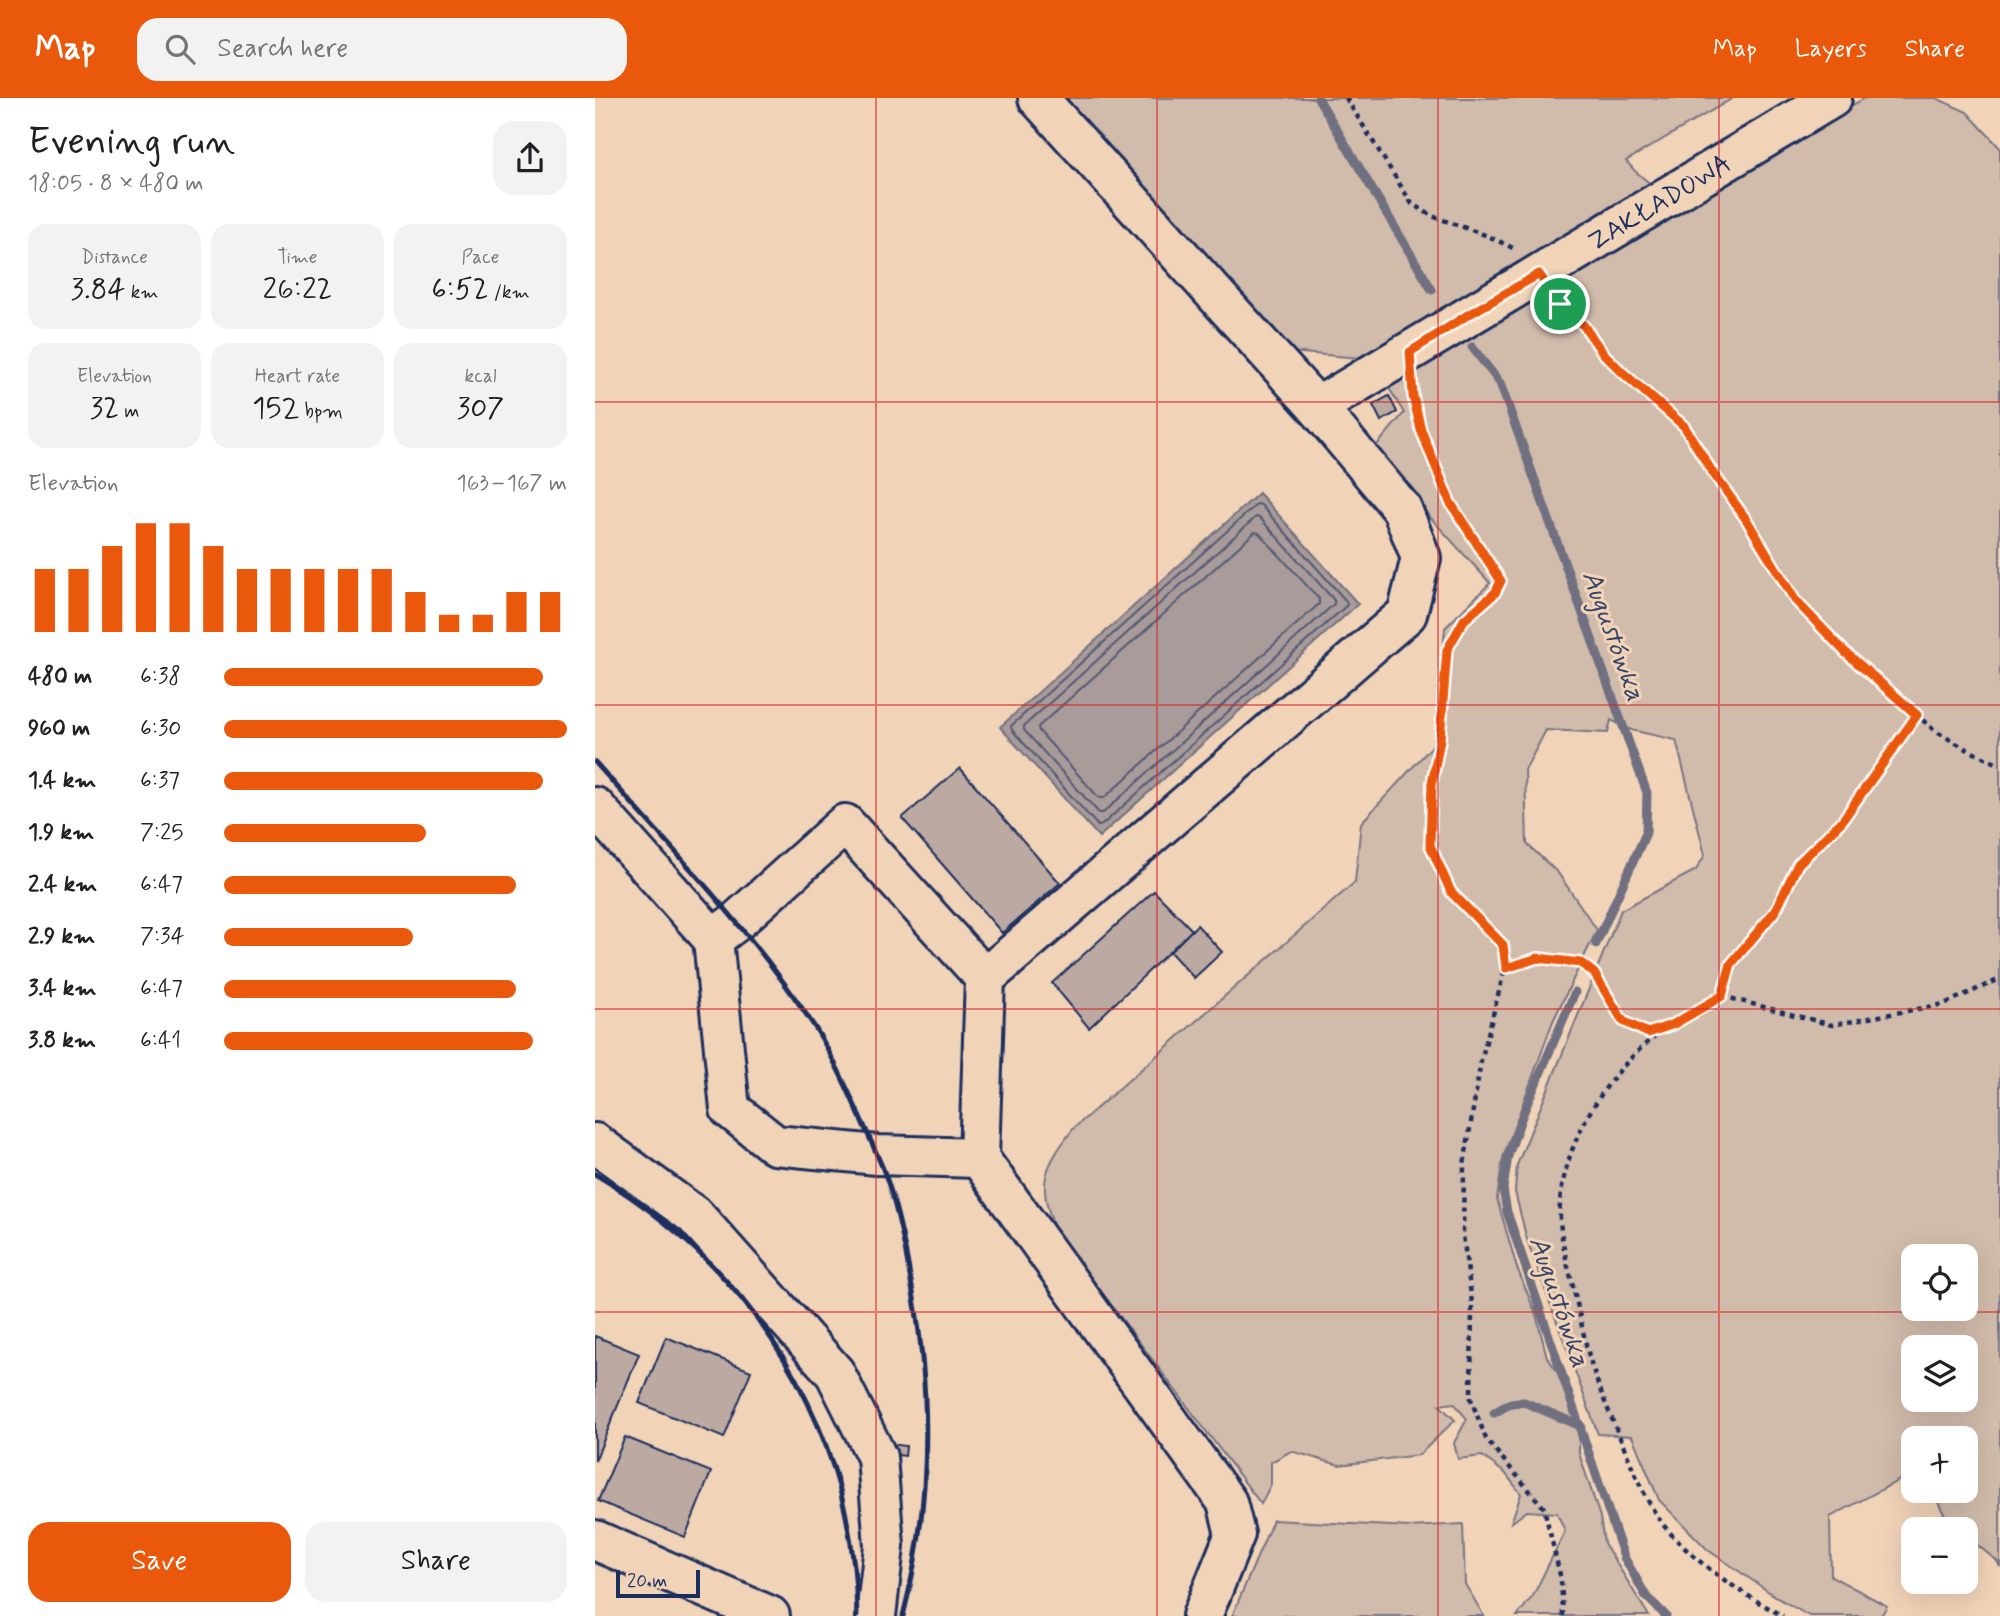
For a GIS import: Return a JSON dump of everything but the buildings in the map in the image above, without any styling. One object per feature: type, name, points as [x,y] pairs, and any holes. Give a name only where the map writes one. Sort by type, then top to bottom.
[{"type":"street","points":[[985,978],[1408,614],[1421,558],[1402,509],[1317,407],[1038,98]]},
{"type":"street","name":"ZAKŁADOWA","points":[[1317,407],[1832,98]]},
{"type":"street","points":[[595,807],[713,939],[730,1109],[775,1145],[877,1155],[979,1158]]},
{"type":"street","points":[[713,939],[737,921],[845,824],[985,978],[979,1158],[1227,1502],[1235,1534],[1202,1616]]},
{"type":"street","points":[[595,1143],[695,1216],[835,1373],[877,1457],[884,1546],[876,1616]]},
{"type":"street","points":[[595,1540],[770,1616]]},
{"type":"path","points":[[1346,98],[1412,204],[1433,216],[1488,236],[1523,254],[1560,304],[1584,326],[1603,353],[1684,426],[1746,519],[1795,600],[1845,652],[1935,731],[2000,765]]},
{"type":"path","points":[[1394,362],[1413,396],[1426,442],[1450,502],[1501,581],[1495,593],[1464,620],[1447,650],[1440,740],[1432,783],[1430,845],[1451,892],[1503,945],[1506,968],[1481,1061],[1464,1165],[1463,1235],[1472,1303],[1471,1399],[1486,1440],[1544,1508],[1561,1579],[1563,1616]]},
{"type":"path","points":[[1722,996],[1731,964],[1776,910],[1798,864],[1842,821],[1917,715]]},
{"type":"path","points":[[1506,968],[1538,958],[1581,963],[1594,973],[1623,1021],[1648,1033],[1667,1026],[1722,996],[1832,1025],[1944,1004],[2000,979]]},
{"type":"path","points":[[1667,1026],[1649,1040],[1605,1087],[1579,1136],[1566,1171],[1560,1200],[1560,1222],[1570,1274],[1591,1363],[1645,1497],[1665,1527],[1686,1548],[1746,1594],[1783,1616]]},
{"type":"shaded area","points":[[1055,98],[1733,98],[1626,161],[1659,191],[1372,359],[1279,351]]},
{"type":"shaded area","points":[[1865,98],[1936,98],[1967,112],[2000,148],[2000,1567],[1997,1561],[1978,1546],[1978,1517],[1946,1517],[1938,1503],[1978,1503],[1978,1426],[1901,1426],[1901,1479],[1830,1517],[1831,1576],[1887,1606],[1881,1616],[1809,1616],[1778,1598],[1708,1550],[1659,1500],[1632,1436],[1598,1434],[1527,1240],[1515,1192],[1517,1165],[1621,910],[1696,870],[1705,855],[1676,740],[1631,730],[1611,720],[1608,733],[1546,730],[1525,770],[1527,844],[1558,873],[1597,930],[1553,1021],[1503,1158],[1497,1199],[1517,1268],[1536,1314],[1547,1357],[1557,1371],[1574,1418],[1579,1438],[1579,1453],[1600,1517],[1604,1543],[1649,1616],[1517,1616],[1533,1596],[1565,1531],[1557,1513],[1527,1511],[1511,1523],[1521,1494],[1505,1473],[1482,1456],[1458,1459],[1454,1443],[1467,1419],[1454,1403],[1439,1405],[1455,1420],[1419,1455],[1339,1465],[1291,1451],[1271,1462],[1271,1484],[1261,1504],[1055,1230],[1046,1200],[1046,1176],[1055,1155],[1073,1129],[1355,882],[1361,823],[1436,742],[1445,628],[1490,583],[1371,452],[1404,413],[1386,383],[1475,320]]},
{"type":"shaded area","points":[[1273,1520],[1410,1527],[1463,1524],[1465,1584],[1484,1616],[1232,1616]]},
{"type":"water","points":[[1259,493],[1358,604],[1099,837],[1000,727]]},
{"type":"waterway","name":"Augustówka","points":[[1318,98],[1432,290]]},
{"type":"waterway","name":"Augustówka","points":[[1472,347],[1500,383],[1647,793],[1646,833],[1596,944]]},
{"type":"waterway","name":"Augustówka","points":[[1575,992],[1522,1116],[1508,1156],[1503,1189],[1507,1212],[1624,1557],[1646,1596],[1666,1616]]},
{"type":"waterway","points":[[1494,1413],[1511,1403],[1524,1402],[1581,1426]]},
{"type":"railway","points":[[595,762],[709,890],[790,991],[831,1055],[885,1174],[900,1224],[910,1276],[925,1404],[924,1489],[913,1574],[903,1616]]},
{"type":"railway","points":[[595,1174],[652,1213],[703,1257],[747,1306],[785,1360],[815,1419],[837,1481],[851,1547],[857,1616]]},
{"type":"route","points":[[1539,274],[1560,304],[1584,326],[1603,353],[1622,372],[1684,426],[1746,519],[1795,600],[1845,652],[1917,715],[1842,821],[1798,864],[1776,910],[1731,964],[1722,996],[1674,1024],[1648,1033],[1623,1021],[1594,973],[1581,963],[1538,958],[1506,968],[1503,945],[1451,892],[1430,845],[1432,783],[1440,740],[1447,650],[1464,620],[1495,593],[1501,581],[1450,502],[1421,430],[1413,396],[1410,352],[1539,274]]}]
